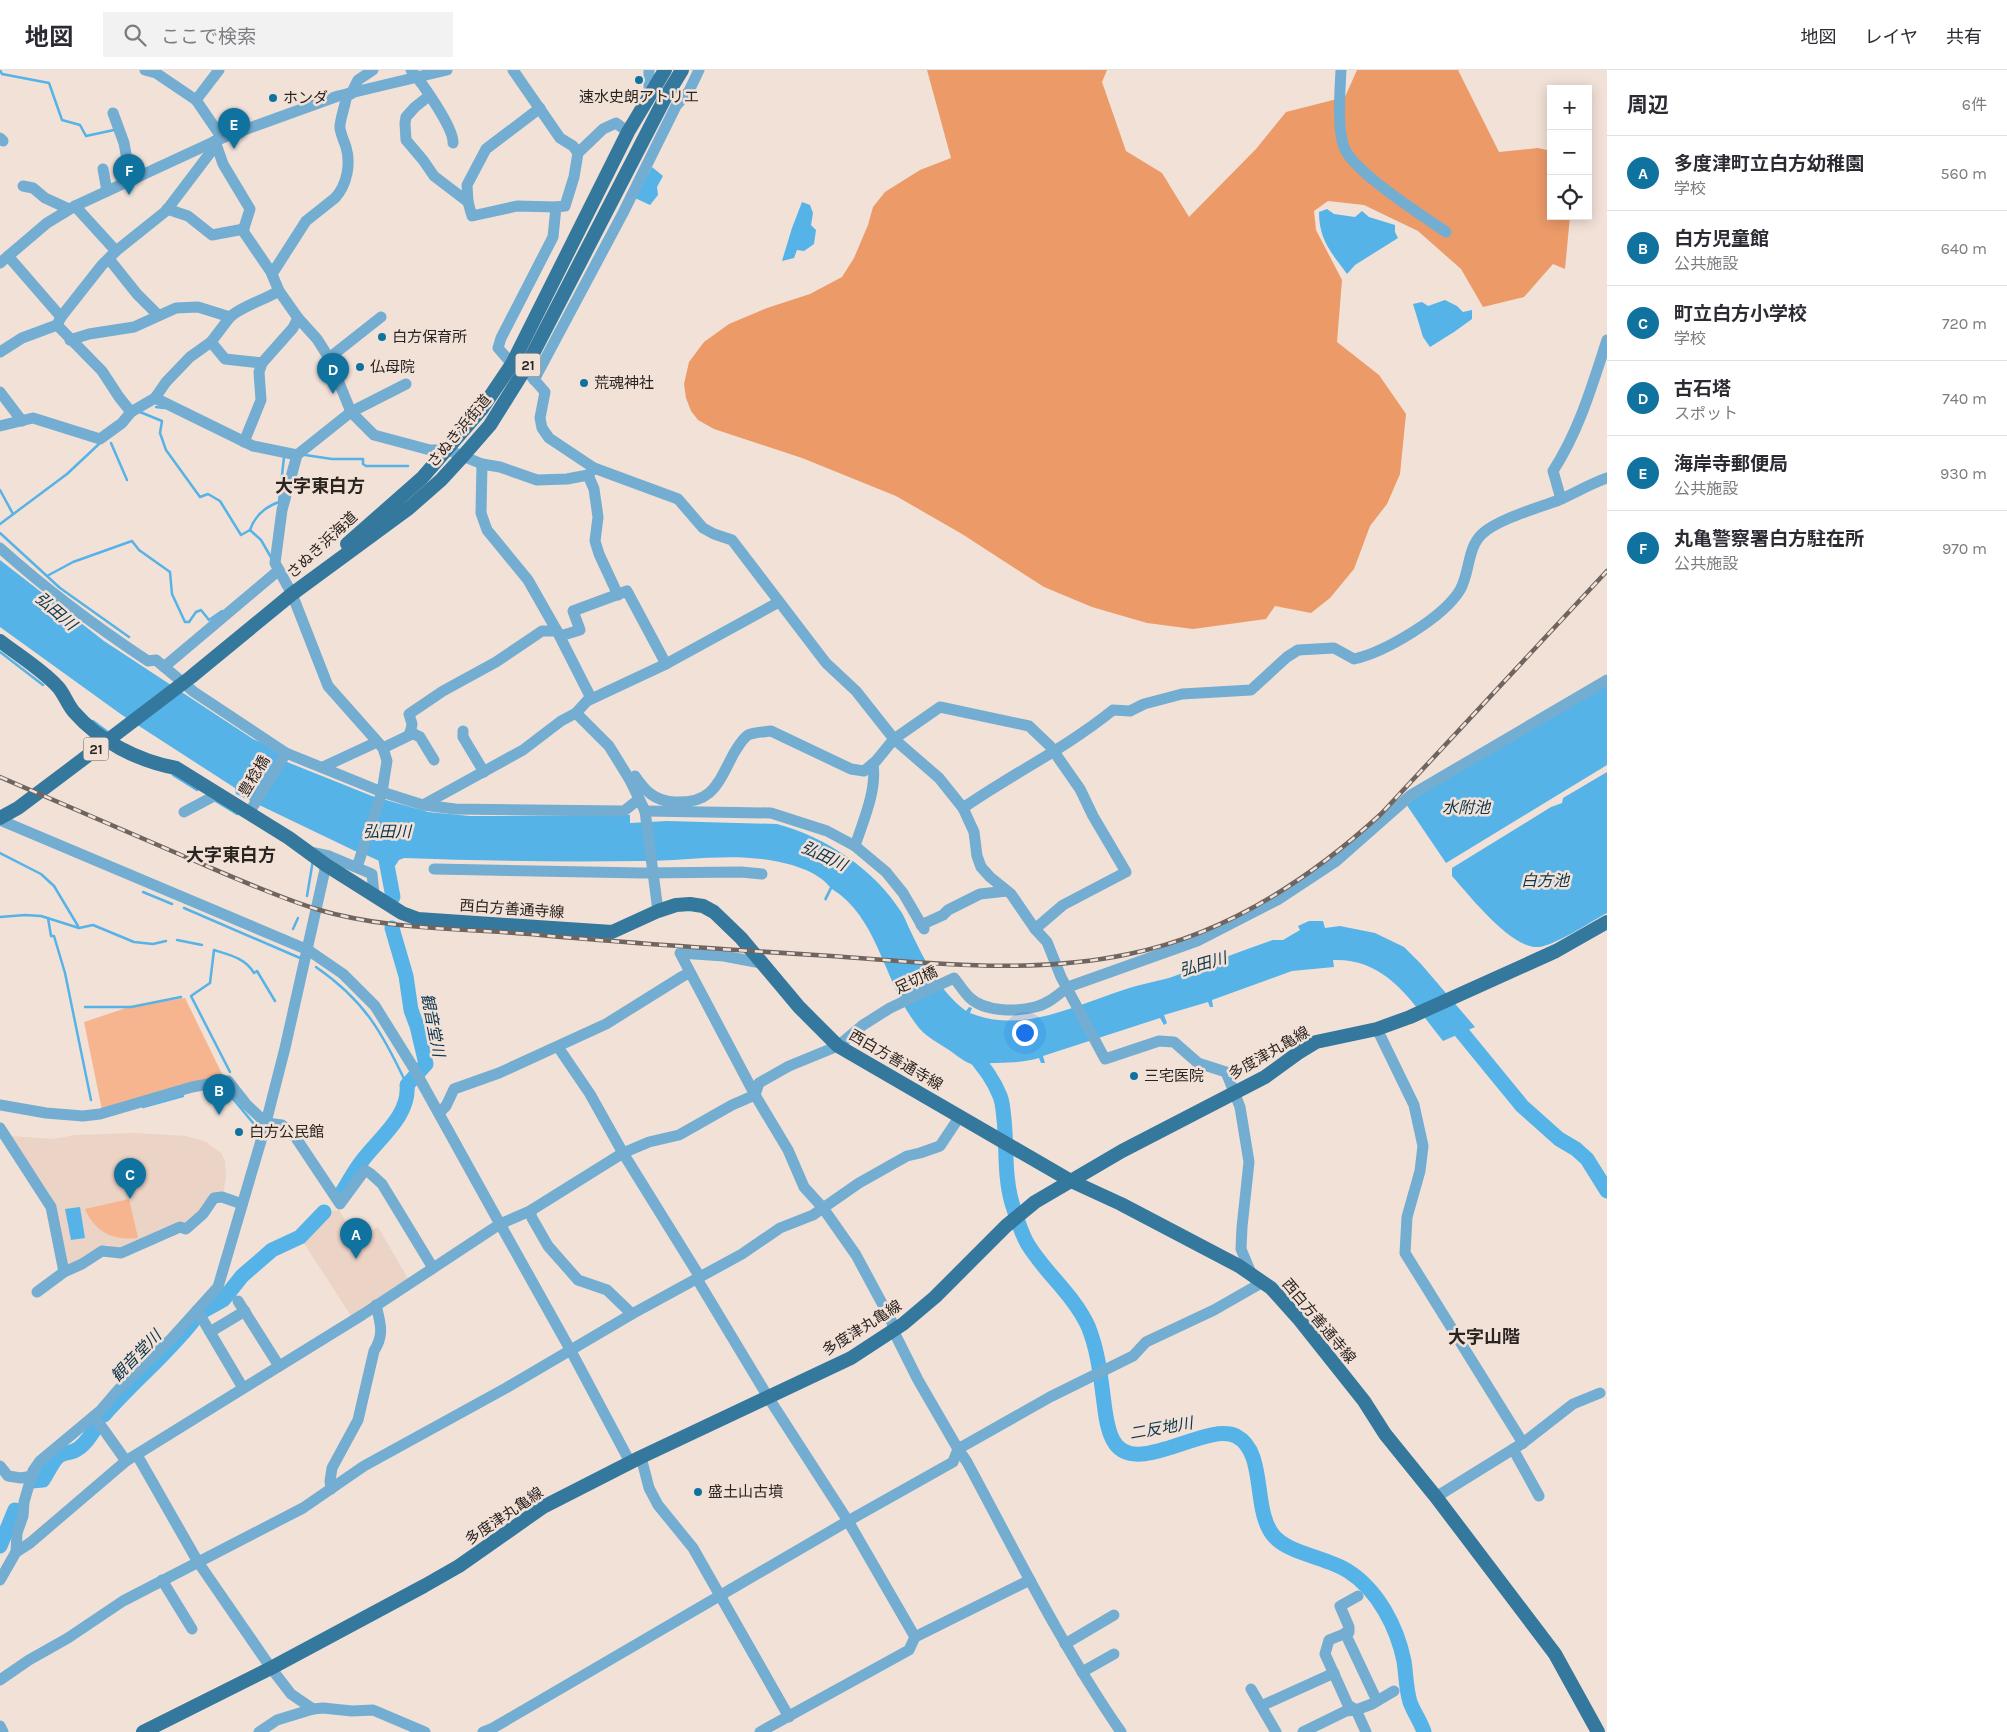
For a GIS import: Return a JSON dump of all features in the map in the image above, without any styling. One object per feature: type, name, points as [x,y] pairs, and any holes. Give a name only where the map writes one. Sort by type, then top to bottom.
[{"type":"main road","name":"21","points":[[512,364],[628,132],[665,70]]},
{"type":"main road","name":"さぬき浜街道","points":[[0,819],[18,808],[191,677],[292,594],[409,508],[441,480],[463,456],[530,375],[665,98],[682,70]]},
{"type":"main road","name":"さぬき浜海道","points":[[292,594],[385,509],[422,478],[481,410],[512,364]]},
{"type":"main road","name":"西白方善通寺線","points":[[0,641],[58,686],[73,711],[97,733],[125,752],[161,765],[176,768],[214,797],[250,812],[310,852],[326,865],[402,912],[418,919],[612,932],[658,910],[676,905],[690,904],[703,906],[714,912],[741,938],[799,1007],[838,1046],[1071,1181],[1120,1204],[1251,1273],[1271,1288],[1298,1318],[1364,1401],[1385,1434],[1555,1654],[1598,1732]]},
{"type":"main road","name":"多度津丸亀線","points":[[143,1732],[271,1668],[459,1566],[543,1508],[635,1459],[851,1358],[894,1330],[935,1296],[1006,1226],[1035,1202],[1234,1092],[1265,1077],[1316,1042],[1377,1029],[1410,1017],[1556,951],[1607,922]]},
{"type":"street","points":[[145,70],[156,73],[196,100],[218,140],[223,164],[250,209],[244,229],[256,252],[272,274],[279,291],[298,318],[317,339],[329,358],[350,412],[374,435],[430,450],[448,450],[482,464],[500,467],[537,480],[567,479],[591,472]]},
{"type":"street","points":[[272,274],[302,227],[339,194],[348,163],[340,126],[349,94],[358,80],[373,70]]},
{"type":"street","points":[[131,412],[102,371],[70,340],[59,321],[4,259],[47,223],[72,208],[218,140],[338,96],[414,74],[447,70]]},
{"type":"street","points":[[513,70],[560,138],[573,146],[578,153]]},
{"type":"street","points":[[649,70],[649,88],[652,94]]},
{"type":"street","points":[[530,375],[623,213],[676,106],[689,91],[699,70]]},
{"type":"street","points":[[1341,70],[1341,134],[1344,148],[1350,158],[1400,201],[1446,232]]},
{"type":"street","points":[[196,100],[216,71]]},
{"type":"street","points":[[414,74],[430,96],[450,132],[453,143]]},
{"type":"street","points":[[430,96],[418,104],[406,118],[406,140],[434,176],[468,202]]},
{"type":"street","points":[[540,108],[486,150],[467,185],[468,202],[472,216],[517,206],[564,206],[574,177],[578,153],[604,129],[616,123],[628,132]]},
{"type":"street","points":[[113,113],[124,143],[133,180]]},
{"type":"street","points":[[0,352],[22,338],[59,321],[91,278],[112,255],[168,209],[218,140]]},
{"type":"street","points":[[103,169],[108,191]]},
{"type":"street","points":[[23,186],[33,188],[45,198],[72,208],[112,255],[137,294],[158,316]]},
{"type":"street","points":[[556,207],[553,237],[501,338],[498,348],[512,364],[530,375],[545,392],[540,418],[542,428],[549,438],[591,472],[678,499],[703,528],[732,540],[826,663],[856,691],[894,739],[939,778],[963,808],[974,832],[977,856],[981,867],[990,878],[1008,891],[1035,929],[1047,942],[1062,977],[1105,1058],[1159,1041],[1174,1042],[1198,1063],[1226,1072],[1240,1107],[1249,1162],[1241,1249],[1251,1273]]},
{"type":"street","points":[[168,209],[188,216],[212,235],[244,229]]},
{"type":"street","points":[[0,426],[33,418],[100,438],[122,423],[131,412],[155,398],[166,382],[190,357],[211,342],[236,310],[262,301],[279,291]]},
{"type":"street","points":[[70,340],[89,334],[134,328],[176,308],[198,307],[230,317]]},
{"type":"street","points":[[329,358],[381,317]]},
{"type":"street","points":[[244,442],[260,400],[259,372],[262,363],[293,328],[298,318]]},
{"type":"street","points":[[1561,499],[1552,471],[1567,450],[1587,404],[1607,340]]},
{"type":"street","points":[[211,342],[225,359],[262,363]]},
{"type":"street","points":[[356,867],[382,792],[387,761],[380,745],[328,686],[292,594],[276,563],[282,510],[297,455],[350,412],[406,384]]},
{"type":"street","points":[[0,392],[22,421]]},
{"type":"street","points":[[155,398],[253,446],[297,455]]},
{"type":"street","points":[[423,805],[524,750],[561,721],[576,713],[591,698],[559,633],[528,580],[487,530],[481,513],[482,464]]},
{"type":"street","points":[[591,472],[598,517],[595,541],[618,595]]},
{"type":"street","points":[[963,808],[1094,726],[1113,710],[1130,711],[1144,704],[1182,694],[1251,690],[1287,657],[1298,650],[1334,648],[1354,659],[1369,656],[1385,648],[1446,607],[1460,589],[1472,550],[1482,534],[1502,521],[1561,499],[1607,478]]},
{"type":"street","points":[[0,548],[60,600],[148,661],[156,660],[194,692],[284,755],[323,767],[382,792],[423,805],[455,809],[624,811],[639,799]]},
{"type":"street","points":[[164,667],[279,570]]},
{"type":"street","points":[[323,767],[410,735],[412,724],[409,714],[443,691],[496,662],[542,631],[559,633],[580,630],[573,612],[627,591],[666,664]]},
{"type":"street","points":[[587,701],[666,664],[779,602]]},
{"type":"street","points":[[1068,987],[1197,941],[1279,899],[1335,862],[1411,794],[1607,680]]},
{"type":"street","points":[[630,780],[635,776],[651,796],[669,802],[691,803],[708,794],[717,785],[740,743],[749,735],[771,731],[851,769],[864,771],[873,764],[894,739],[940,707],[1029,726],[1054,752],[1080,789],[1093,816],[1126,872],[1063,905],[1035,929]]},
{"type":"street","points":[[576,713],[609,746],[630,780],[644,811],[658,910]]},
{"type":"street","points":[[463,731],[463,737],[484,772]]},
{"type":"street","points":[[410,732],[420,736],[434,760]]},
{"type":"street","name":"豊稔橋","points":[[250,812],[284,755]]},
{"type":"street","points":[[855,846],[875,776],[873,764]]},
{"type":"street","points":[[184,812],[214,797]]},
{"type":"street","points":[[644,811],[771,813],[827,831],[855,846],[886,872],[903,892],[923,927],[944,915],[948,910],[980,894],[1008,891]]},
{"type":"street","points":[[0,819],[308,950],[343,974],[375,1006],[413,1067],[571,1351],[635,1459],[658,1505],[693,1548],[789,1717]]},
{"type":"street","points":[[310,852],[329,856],[372,874],[374,894]]},
{"type":"street","points":[[0,1580],[16,1552],[17,1533],[23,1516],[24,1502],[32,1476],[40,1461],[94,1416],[172,1338],[218,1287],[266,1123],[308,950],[326,865]]},
{"type":"street","points":[[434,869],[652,870],[762,874]]},
{"type":"street","points":[[761,963],[724,956],[680,953],[755,1095],[788,1150],[804,1187],[822,1207],[856,1255],[892,1320],[894,1330],[918,1380],[958,1450],[967,1462],[1065,1644],[1121,1732]]},
{"type":"street","points":[[439,1113],[446,1106],[454,1089],[499,1073],[606,1024],[690,973]]},
{"type":"street","name":"足切橋","points":[[755,1095],[759,1083],[789,1066],[838,1046],[863,1025],[890,1008],[954,978],[974,1001],[998,1009],[1020,1010],[1036,1007],[1051,1000],[1068,987]]},
{"type":"street","points":[[1377,1029],[1414,1105],[1423,1146],[1420,1171],[1407,1217],[1405,1253],[1518,1446],[1539,1496]]},
{"type":"street","points":[[558,1047],[590,1094],[623,1153],[698,1274],[697,1279],[768,1397],[848,1521],[915,1637]]},
{"type":"street","points":[[0,1105],[46,1114],[83,1116],[100,1114],[192,1087],[208,1084],[220,1085],[228,1081],[246,1104],[266,1123],[282,1125],[296,1138],[340,1204],[365,1170],[372,1174],[382,1184],[433,1268]]},
{"type":"street","points":[[16,1552],[30,1543],[126,1461],[376,1305],[500,1224],[530,1211],[623,1153],[649,1142],[679,1136],[732,1105],[755,1095]]},
{"type":"street","points":[[0,1680],[29,1660],[68,1638],[123,1600],[303,1508],[364,1466],[742,1254],[780,1228],[813,1215],[859,1183],[907,1156],[920,1154],[940,1146],[960,1116]]},
{"type":"street","points":[[0,1128],[51,1207],[64,1272]]},
{"type":"street","points":[[37,1292],[64,1272],[82,1264],[102,1251],[120,1253],[180,1227],[186,1229],[203,1214],[214,1198],[222,1197],[242,1204]]},
{"type":"street","points":[[530,1211],[548,1246],[578,1280],[607,1290],[632,1314]]},
{"type":"street","points":[[482,1732],[493,1728],[953,1462],[958,1450],[1050,1396],[1132,1356],[1146,1342],[1214,1310],[1263,1282]]},
{"type":"street","points":[[238,1301],[279,1366]]},
{"type":"street","points":[[331,1489],[332,1468],[358,1420],[374,1351],[380,1341],[381,1329],[376,1305]]},
{"type":"street","points":[[197,1310],[243,1388]]},
{"type":"street","points":[[210,1332],[245,1311]]},
{"type":"street","points":[[1436,1498],[1518,1446],[1573,1404],[1600,1393]]},
{"type":"street","points":[[94,1416],[126,1461]]},
{"type":"street","points":[[137,1455],[198,1562],[271,1668],[291,1694],[313,1709]]},
{"type":"street","points":[[0,1466],[8,1476],[21,1478],[32,1476]]},
{"type":"street","points":[[162,1580],[192,1629]]},
{"type":"street","points":[[760,1732],[909,1650],[915,1637],[1030,1580]]},
{"type":"street","points":[[1358,1596],[1340,1606],[1350,1628],[1348,1632],[1329,1640],[1325,1654],[1348,1705],[1356,1710],[1366,1732]]},
{"type":"street","points":[[1065,1644],[1114,1615]]},
{"type":"street","points":[[1346,1633],[1377,1701]]},
{"type":"street","points":[[1082,1672],[1114,1654]]},
{"type":"street","points":[[1261,1706],[1334,1673]]},
{"type":"street","points":[[1251,1688],[1276,1732]]},
{"type":"street","points":[[1303,1732],[1346,1710],[1356,1710],[1394,1691]]},
{"type":"street","points":[[259,1732],[277,1720],[313,1709],[374,1710],[425,1732]]},
{"type":"street","points":[[0,1726],[3,1732]]},
{"type":"shaded area","points":[[927,70],[1107,70],[1102,82],[1126,151],[1162,173],[1189,217],[1256,149],[1286,112],[1345,97],[1357,70],[1458,70],[1499,152],[1538,148],[1547,150],[1547,220],[1570,220],[1565,269],[1553,264],[1524,297],[1483,307],[1461,269],[1418,231],[1364,205],[1328,201],[1314,211],[1316,230],[1342,280],[1337,342],[1379,375],[1406,414],[1400,474],[1387,504],[1370,526],[1354,569],[1330,598],[1311,613],[1275,606],[1266,619],[1193,629],[1147,623],[1092,607],[1044,587],[962,534],[896,496],[802,458],[714,429],[698,420],[691,411],[686,398],[684,384],[689,362],[704,342],[729,324],[767,308],[810,294],[842,277],[854,258],[868,225],[873,207],[885,192],[920,170],[951,158]]},
{"type":"shaded area","points":[[185,998],[224,1078],[205,1080],[102,1110],[84,1022],[129,1007]]},
{"type":"shaded area","points":[[135,1133],[186,1136],[206,1142],[221,1153],[225,1161],[226,1177],[223,1195],[192,1221],[118,1250],[108,1245],[103,1246],[83,1260],[68,1264],[56,1209],[50,1194],[11,1136],[53,1139],[75,1135]]},
{"type":"shaded area","points":[[129,1199],[138,1238],[121,1238],[106,1233],[94,1224],[85,1209]]},
{"type":"shaded area","points":[[339,1210],[356,1239],[378,1227],[408,1279],[351,1316],[302,1240],[331,1211]]},
{"type":"water","points":[[652,167],[663,176],[657,187],[658,195],[650,205],[635,198]]},
{"type":"water","points":[[802,202],[810,205],[813,213],[811,225],[816,230],[814,244],[804,251],[797,250],[794,258],[782,261],[792,228]]},
{"type":"water","points":[[1327,209],[1334,214],[1355,217],[1362,211],[1369,217],[1395,225],[1395,232],[1398,238],[1355,265],[1347,274],[1327,245],[1321,230],[1319,212]]},
{"type":"water","points":[[1445,300],[1457,306],[1463,312],[1472,310],[1472,319],[1430,347],[1423,337],[1413,304],[1422,302],[1428,306]]},
{"type":"water","name":"弘田川","points":[[0,560],[104,641],[253,739],[283,752],[287,762],[372,796],[428,812],[470,816],[630,815],[630,823],[667,821],[777,824],[813,837],[847,857],[878,882],[902,913],[915,941],[940,984],[956,1003],[966,1011],[969,1007],[972,1008],[970,1013],[991,1019],[1012,1021],[1054,1014],[1116,992],[1169,978],[1273,940],[1283,940],[1300,930],[1298,926],[1309,921],[1323,921],[1325,928],[1340,926],[1375,933],[1404,947],[1475,1027],[1443,1041],[1409,998],[1384,975],[1369,966],[1352,961],[1333,960],[1334,967],[1292,971],[1212,1000],[1213,1007],[1210,1007],[1208,1002],[1164,1015],[1167,1023],[1164,1025],[1160,1018],[1043,1056],[1045,1063],[1041,1063],[1039,1058],[1027,1061],[975,1065],[962,1059],[919,1028],[905,1008],[880,952],[860,917],[848,901],[832,889],[826,901],[824,899],[830,887],[818,876],[802,869],[769,860],[737,857],[656,861],[493,861],[404,858],[399,860],[395,866],[355,851],[236,794],[235,788],[122,715],[0,627]]},
{"type":"water","name":"水附池","points":[[1607,681],[1607,765],[1446,863],[1406,804]]},
{"type":"water","name":"白方池","points":[[1607,772],[1607,913],[1564,938],[1539,947],[1528,946],[1516,940],[1492,920],[1452,876],[1452,868],[1551,807],[1562,803],[1563,798]]},
{"type":"water","points":[[80,1207],[85,1238],[71,1240],[65,1209]]},
{"type":"waterway","points":[[0,70],[2,74],[49,83],[62,120],[80,125],[86,136],[114,130]]},
{"type":"waterway","points":[[156,407],[164,408]]},
{"type":"waterway","points":[[140,412],[162,421],[160,433],[166,450],[200,497],[208,494],[220,501],[241,535],[250,530],[261,540],[272,559]]},
{"type":"waterway","points":[[111,443],[127,480]]},
{"type":"waterway","points":[[0,524],[67,474],[99,444]]},
{"type":"waterway","points":[[305,455],[332,459],[363,459],[363,464],[366,466],[408,466]]},
{"type":"waterway","points":[[250,530],[261,512],[279,502],[284,457]]},
{"type":"waterway","points":[[0,490],[13,514]]},
{"type":"waterway","points":[[0,533],[60,588],[129,637]]},
{"type":"waterway","points":[[47,576],[73,562],[132,541],[139,550],[170,572],[172,594],[185,622],[189,622],[196,612],[201,610],[209,620],[222,611]]},
{"type":"waterway","points":[[0,652],[43,685]]},
{"type":"waterway","points":[[93,721],[109,733]]},
{"type":"waterway","points":[[173,775],[197,790]]},
{"type":"waterway","points":[[214,800],[237,814]]},
{"type":"waterway","name":"観音堂川","points":[[383,844],[393,897]]},
{"type":"waterway","points":[[0,853],[41,874],[54,886],[78,926]]},
{"type":"waterway","points":[[307,896],[313,860]]},
{"type":"waterway","points":[[143,892],[172,904]]},
{"type":"waterway","points":[[184,908],[300,958]]},
{"type":"waterway","points":[[0,917],[41,916],[79,928],[93,925],[134,942],[153,944],[166,941]]},
{"type":"waterway","points":[[48,918],[51,936],[54,936],[65,973],[91,1100]]},
{"type":"waterway","points":[[293,929],[298,918]]},
{"type":"waterway","name":"観音堂川","points":[[341,1194],[359,1165],[399,1117],[407,1096],[407,1085],[426,1064],[411,1010],[406,976],[392,928]]},
{"type":"waterway","points":[[177,940],[202,945]]},
{"type":"waterway","points":[[230,1072],[191,996],[210,983],[214,950],[242,960],[254,973],[257,971],[275,1001]]},
{"type":"waterway","points":[[316,967],[360,1005],[380,1033],[407,1085]]},
{"type":"waterway","points":[[85,1007],[131,1007],[181,997]]},
{"type":"waterway","name":"弘田川","points":[[1450,1018],[1522,1106],[1559,1139],[1576,1149],[1587,1159],[1607,1191]]},
{"type":"waterway","name":"二反地川","points":[[969,1050],[991,1077],[1001,1099],[1009,1193],[1022,1233],[1034,1254],[1075,1304],[1091,1334],[1098,1360],[1107,1424],[1113,1440],[1123,1451],[1136,1454],[1153,1452],[1207,1436],[1223,1434],[1236,1436],[1246,1444],[1256,1468],[1263,1511],[1273,1535],[1288,1547],[1330,1562],[1348,1571],[1368,1588],[1385,1610],[1401,1648],[1410,1702],[1424,1732]]},
{"type":"waterway","points":[[220,1089],[230,1095],[258,1129]]},
{"type":"waterway","points":[[143,1107],[183,1096]]},
{"type":"waterway","name":"観音堂川","points":[[205,1310],[223,1300],[242,1276],[272,1250],[300,1237],[324,1212]]},
{"type":"waterway","name":"観音堂川","points":[[104,1415],[193,1321]]},
{"type":"waterway","name":"観音堂川","points":[[31,1481],[43,1480],[57,1458],[62,1454],[81,1447],[96,1427]]},
{"type":"waterway","name":"観音堂川","points":[[0,1546],[15,1510]]},
{"type":"railway","points":[[0,777],[220,872],[300,904],[371,921],[428,928],[943,964],[1018,966],[1092,960],[1129,954],[1165,945],[1199,933],[1264,901],[1325,861],[1381,814],[1607,571]]},
{"type":"place","name":"速水史朗アトリエ","points":[[639,80]]},
{"type":"place","name":"ホンダ","points":[[273,98]]},
{"type":"place","name":"海岸寺郵便局","points":[[234,149]]},
{"type":"place","name":"丸亀警察署白方駐在所","points":[[129,195]]},
{"type":"place","name":"白方保育所","points":[[382,337]]},
{"type":"place","name":"仏母院","points":[[360,367]]},
{"type":"place","name":"荒魂神社","points":[[584,383]]},
{"type":"place","name":"古石塔","points":[[333,394]]},
{"type":"place","name":"三宅医院","points":[[1134,1076]]},
{"type":"place","name":"白方児童館","points":[[219,1115]]},
{"type":"place","name":"白方公民館","points":[[239,1132]]},
{"type":"place","name":"町立白方小学校","points":[[130,1199]]},
{"type":"place","name":"多度津町立白方幼稚園","points":[[356,1259]]},
{"type":"place","name":"盛土山古墳","points":[[698,1492]]},
{"type":"district","name":"大字東白方","points":[[320,486]]},
{"type":"district","name":"大字東白方","points":[[231,855]]},
{"type":"district","name":"大字山階","points":[[1484,1337]]}]
